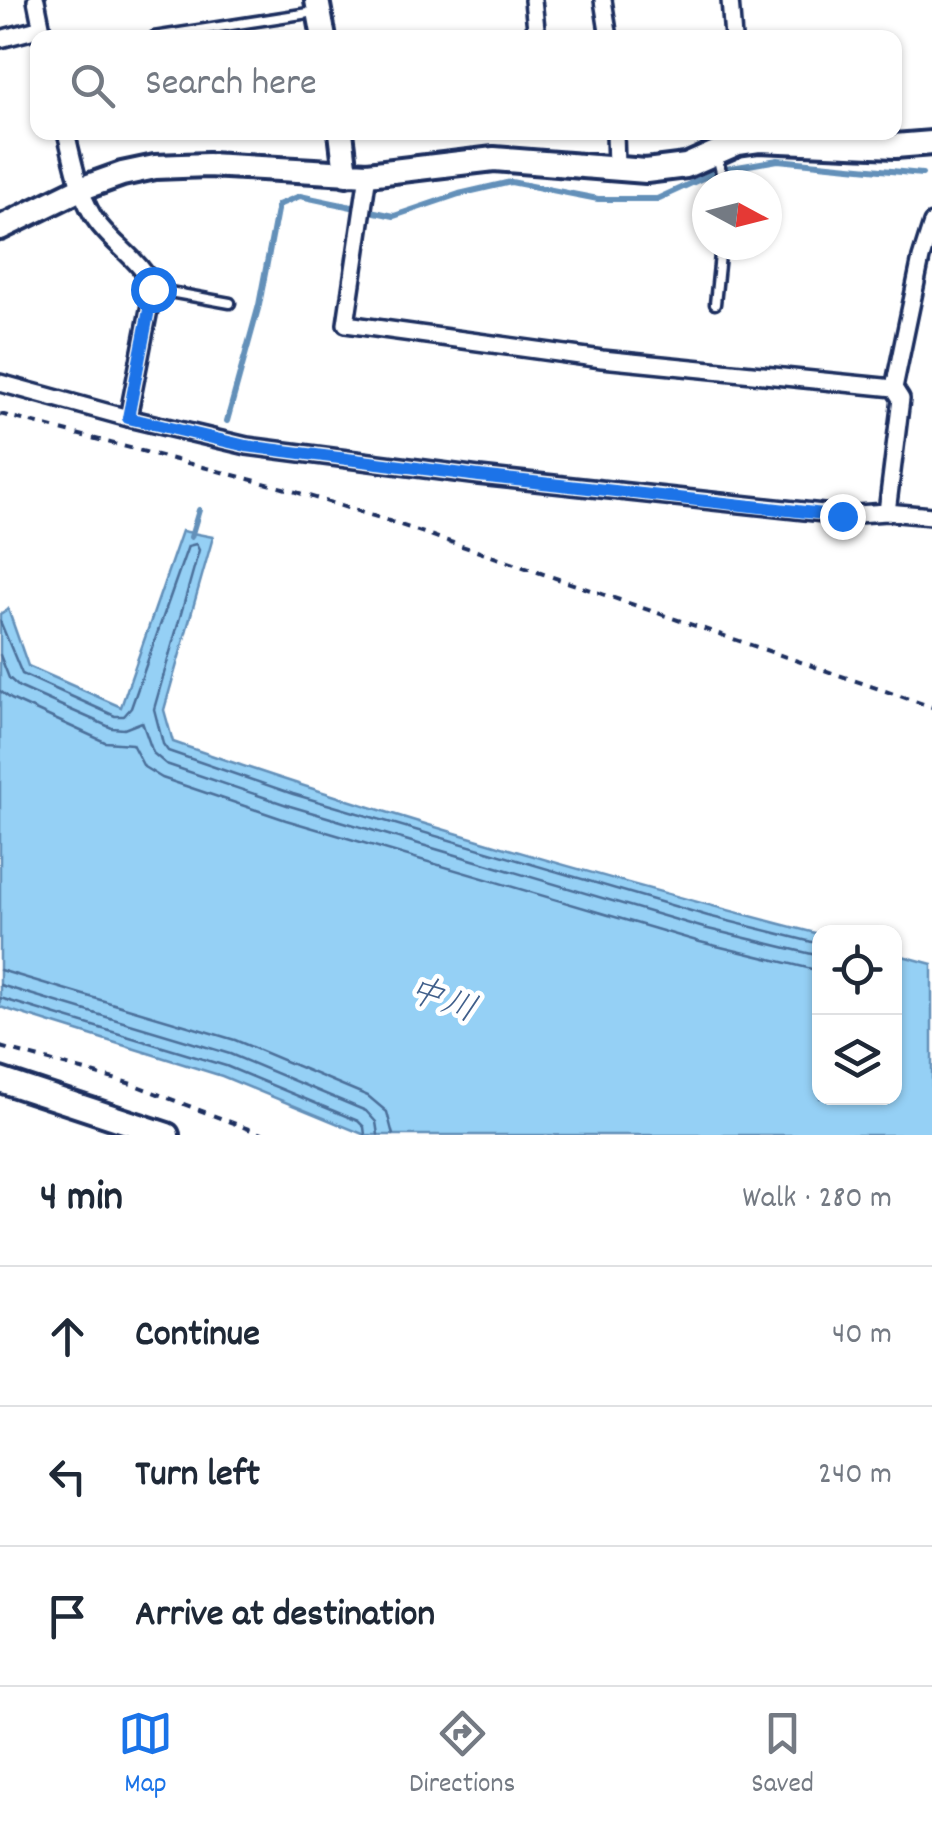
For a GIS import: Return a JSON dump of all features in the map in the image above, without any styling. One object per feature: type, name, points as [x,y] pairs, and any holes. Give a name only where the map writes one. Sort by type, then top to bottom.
[{"type":"street","points":[[36,0],[41,30]]},
{"type":"street","points":[[532,0],[536,30]]},
{"type":"street","points":[[603,0],[609,30]]},
{"type":"street","points":[[730,0],[732,30]]},
{"type":"street","points":[[0,39],[30,35]]},
{"type":"street","points":[[68,140],[80,189],[92,216],[149,276],[153,289],[128,418]]},
{"type":"street","points":[[345,140],[360,179],[362,224],[346,324],[602,359],[894,388]]},
{"type":"street","points":[[615,140],[616,167]]},
{"type":"street","points":[[0,228],[80,189],[155,167],[208,165],[360,179],[494,159],[646,171],[676,168],[734,140]]},
{"type":"street","points":[[795,140],[895,146],[932,143]]},
{"type":"street","points":[[887,512],[901,400],[894,388],[932,223]]},
{"type":"street","points":[[0,383],[246,446],[842,516],[887,512],[932,516]]},
{"type":"street","points":[[0,1080],[167,1135]]},
{"type":"lane","points":[[195,30],[318,6]]},
{"type":"lane","points":[[715,151],[721,170]]},
{"type":"lane","points":[[715,304],[719,260]]},
{"type":"lane","points":[[153,289],[230,303]]},
{"type":"path","points":[[0,414],[384,518],[932,706]]},
{"type":"path","points":[[0,1047],[132,1084],[264,1135]]},
{"type":"water","name":"中川","points":[[182,531],[213,537],[164,710],[173,742],[494,845],[812,932],[812,1105],[902,1105],[902,956],[932,964],[932,1135],[365,1135],[222,1076],[0,1007],[0,614],[8,609],[28,666],[121,707]]},
{"type":"waterway","points":[[227,421],[259,305],[278,205],[300,196],[394,216],[511,182],[598,199],[657,199],[720,170],[778,160],[922,174]]},
{"type":"waterway","points":[[191,537],[199,510]]},
{"type":"route","points":[[153,289],[154,300],[128,418],[246,446],[842,516]]}]
